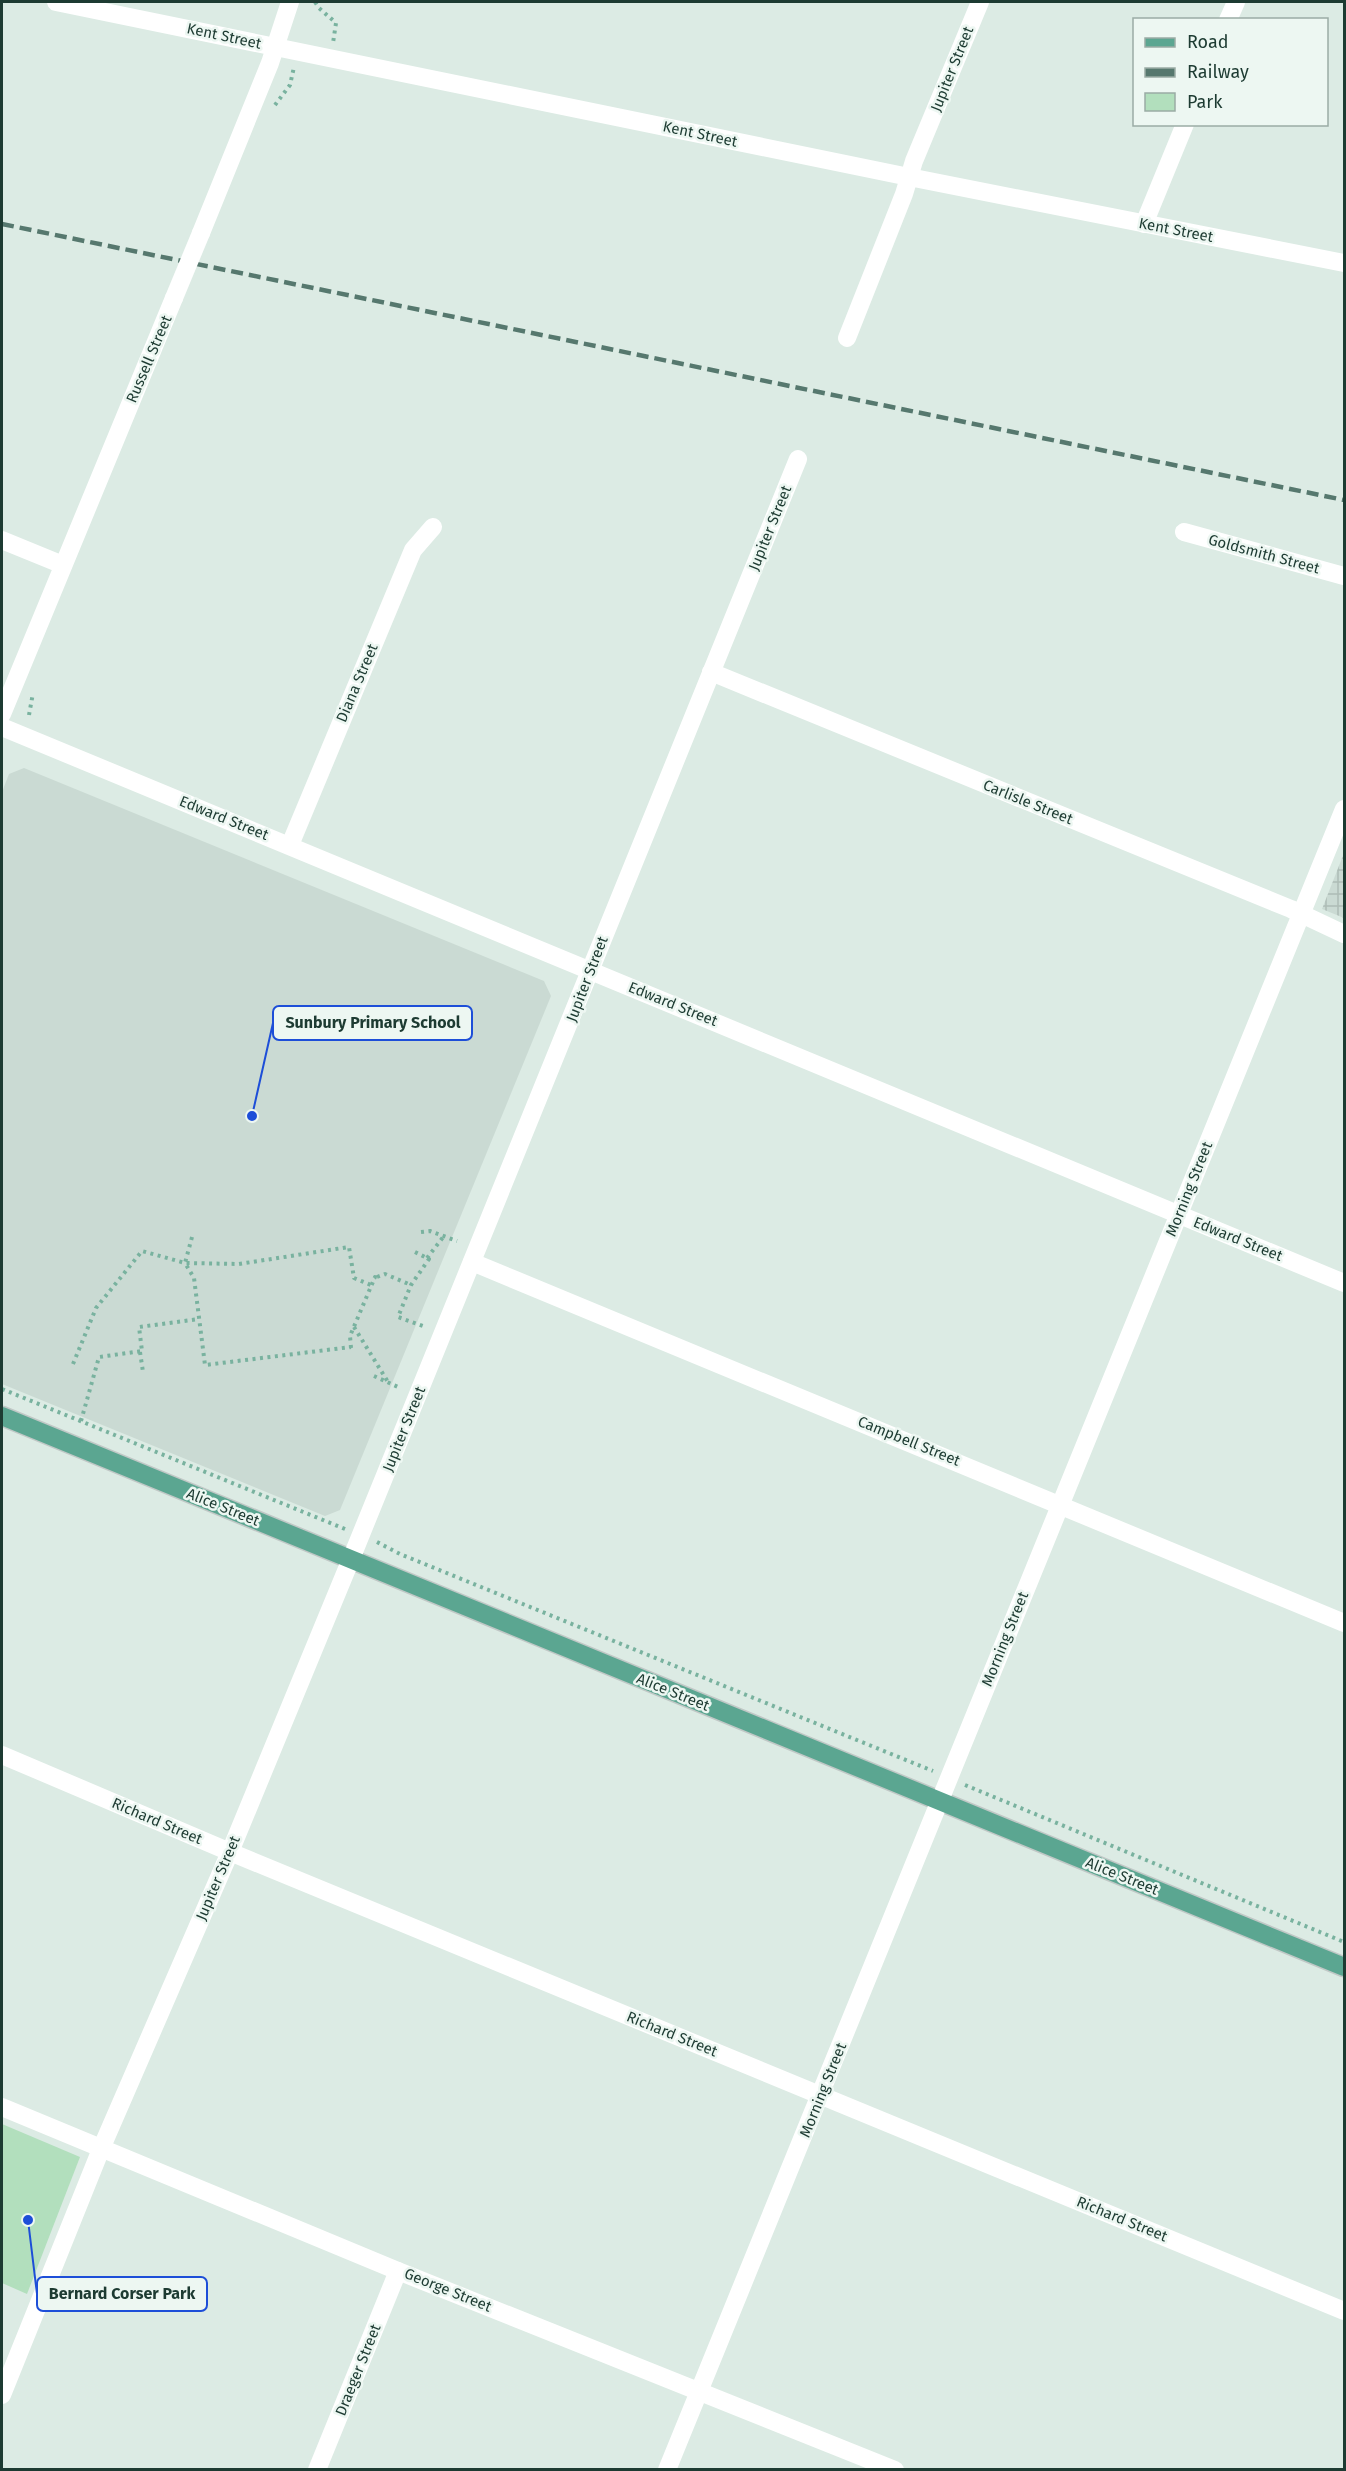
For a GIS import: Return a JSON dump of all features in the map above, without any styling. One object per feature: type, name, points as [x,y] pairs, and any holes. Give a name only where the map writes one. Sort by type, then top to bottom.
[{"type":"main road","name":"Alice Street","points":[[2,1416],[1344,1967]]},
{"type":"street","name":"Kent Street","points":[[56,2],[909,177],[1344,263]]},
{"type":"street","name":"Russell Street","points":[[2,714],[201,233],[276,46],[290,2]]},
{"type":"street","name":"Jupiter Street","points":[[847,338],[980,2]]},
{"type":"street","points":[[1229,18],[1236,2]]},
{"type":"street","points":[[1144,224],[1184,126]]},
{"type":"street","name":"Jupiter Street","points":[[2,2395],[100,2149],[230,1852],[351,1560],[798,459]]},
{"type":"street","name":"Diana Street","points":[[290,845],[413,550],[433,527]]},
{"type":"street","name":"Goldsmith Street","points":[[1184,532],[1344,576]]},
{"type":"street","points":[[2,540],[63,565]]},
{"type":"street","name":"Carlisle Street","points":[[711,672],[1344,934]]},
{"type":"street","name":"Edward Street","points":[[2,727],[591,969],[1344,1283]]},
{"type":"street","name":"Morning Street","points":[[667,2469],[1344,809]]},
{"type":"street","name":"Campbell Street","points":[[472,1262],[1344,1623]]},
{"type":"street","name":"Richard Street","points":[[2,1755],[230,1852],[1344,2311]]},
{"type":"street","name":"George Street","points":[[2,2107],[398,2271],[895,2469]]},
{"type":"street","name":"Draeger Street","points":[[317,2469],[398,2271]]},
{"type":"path","points":[[315,2],[336,23],[334,41]]},
{"type":"path","points":[[271,113],[276,102],[290,85],[298,52]]},
{"type":"path","points":[[421,1232],[430,1231],[457,1241]]},
{"type":"path","points":[[423,1326],[398,1317],[411,1285],[429,1259],[427,1258],[444,1236]]},
{"type":"path","points":[[184,1263],[192,1237]]},
{"type":"path","points":[[73,1364],[96,1308],[142,1251],[184,1263],[239,1264],[349,1247],[354,1278],[371,1285]]},
{"type":"path","points":[[415,1252],[427,1258]]},
{"type":"path","points":[[184,1263],[194,1278],[205,1365],[351,1348],[350,1336],[375,1277],[378,1279],[385,1274],[411,1285]]},
{"type":"path","points":[[143,1372],[139,1327],[199,1319]]},
{"type":"path","points":[[354,1327],[388,1382]]},
{"type":"path","points":[[81,1421],[99,1357],[140,1352]]},
{"type":"path","points":[[374,1376],[398,1387]]},
{"type":"path","points":[[2,1389],[342,1527]]},
{"type":"path","points":[[379,1543],[400,1554],[934,1772]]},
{"type":"path","points":[[962,1784],[1344,1942]]},
{"type":"shaded area","points":[[24,768],[544,981],[551,996],[340,1510],[325,1516],[2,1384],[2,792],[9,774]]},
{"type":"shaded area","points":[[1344,853],[1344,918],[1322,909]]},
{"type":"green space","points":[[2,2124],[80,2157],[27,2294],[2,2283]]},
{"type":"railway","points":[[2,224],[1344,500]]},
{"type":"place","name":"Sunbury Primary School","points":[[252,1116]]},
{"type":"place","name":"Bernard Corser Park","points":[[28,2220]]}]
